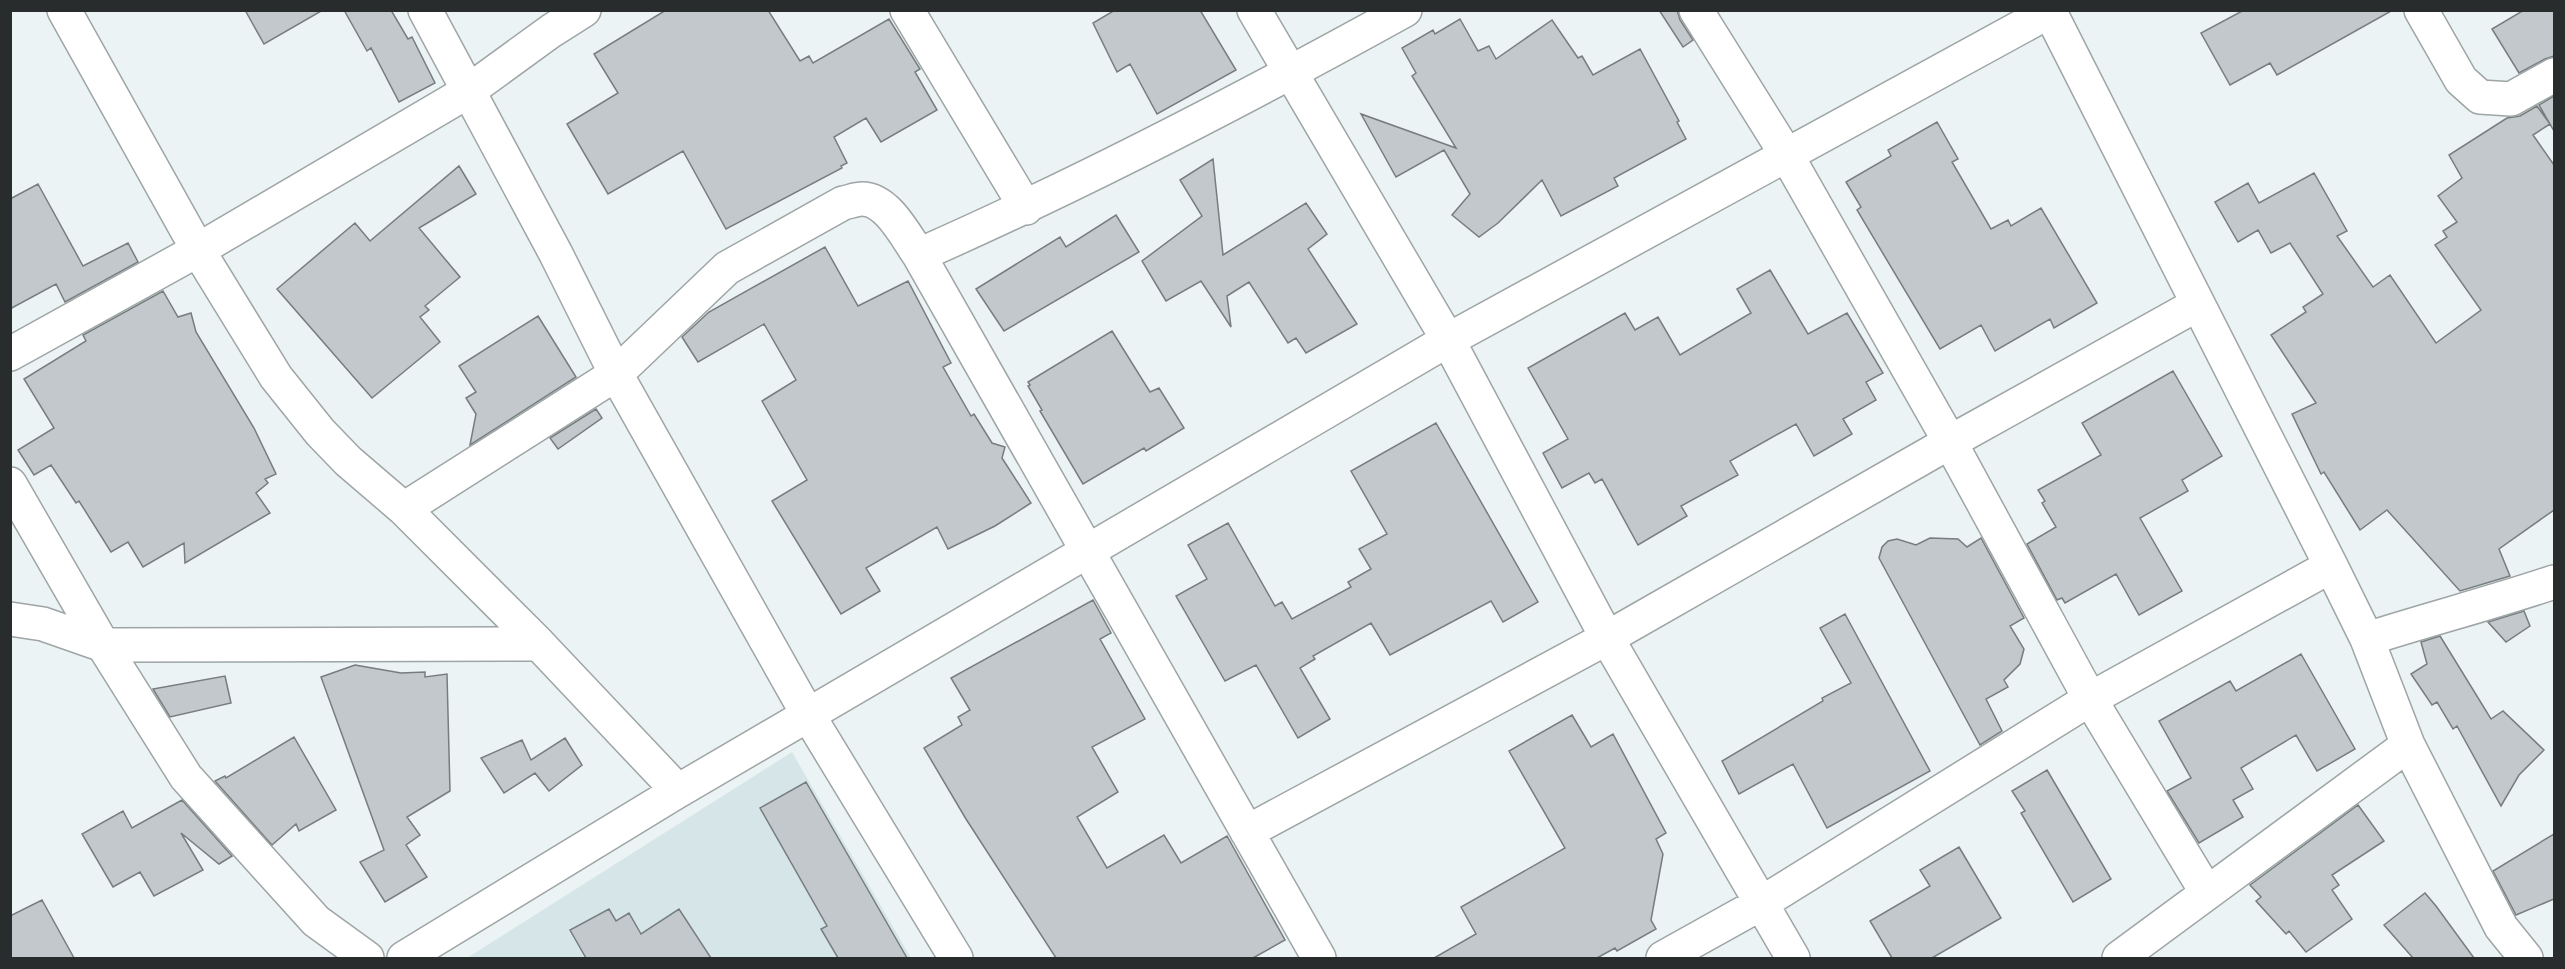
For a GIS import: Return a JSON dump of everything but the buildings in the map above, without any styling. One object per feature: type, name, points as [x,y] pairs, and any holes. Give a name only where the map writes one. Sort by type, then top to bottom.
[{"type":"street","points":[[64,10],[198,250],[276,377],[320,432],[348,461],[404,509],[539,644],[678,791]]},
{"type":"street","points":[[425,10],[556,254],[616,374],[807,713],[956,958]]},
{"type":"street","points":[[10,354],[198,250],[467,92],[584,10]]},
{"type":"street","points":[[907,10],[1026,208]]},
{"type":"street","points":[[1254,10],[1448,340],[1607,638],[1793,958]]},
{"type":"street","points":[[919,255],[1026,208],[1290,74],[1405,10]]},
{"type":"street","points":[[1696,10],[1786,154],[1950,442],[2090,699],[2207,893]]},
{"type":"street","points":[[2421,10],[2461,80],[2480,97],[2511,99],[2554,75]]},
{"type":"street","points":[[404,958],[807,713],[1448,340],[2050,11],[2367,639],[2408,745],[2501,927],[2526,958]]},
{"type":"street","points":[[404,509],[616,374],[727,268],[843,203],[862,199],[881,206],[919,255],[1319,958]]},
{"type":"street","points":[[1247,832],[1607,638],[1950,442],[2198,304]]},
{"type":"street","points":[[10,484],[103,645],[186,777],[316,921],[367,958]]},
{"type":"street","points":[[1664,958],[1760,904],[2090,699],[2331,566]]},
{"type":"street","points":[[2367,639],[2496,602],[2554,582]]},
{"type":"street","points":[[10,619],[43,624],[103,645],[539,644]]},
{"type":"street","points":[[2119,958],[2408,745]]},
{"type":"shaded area","points":[[792,752],[911,958],[467,958]]}]
